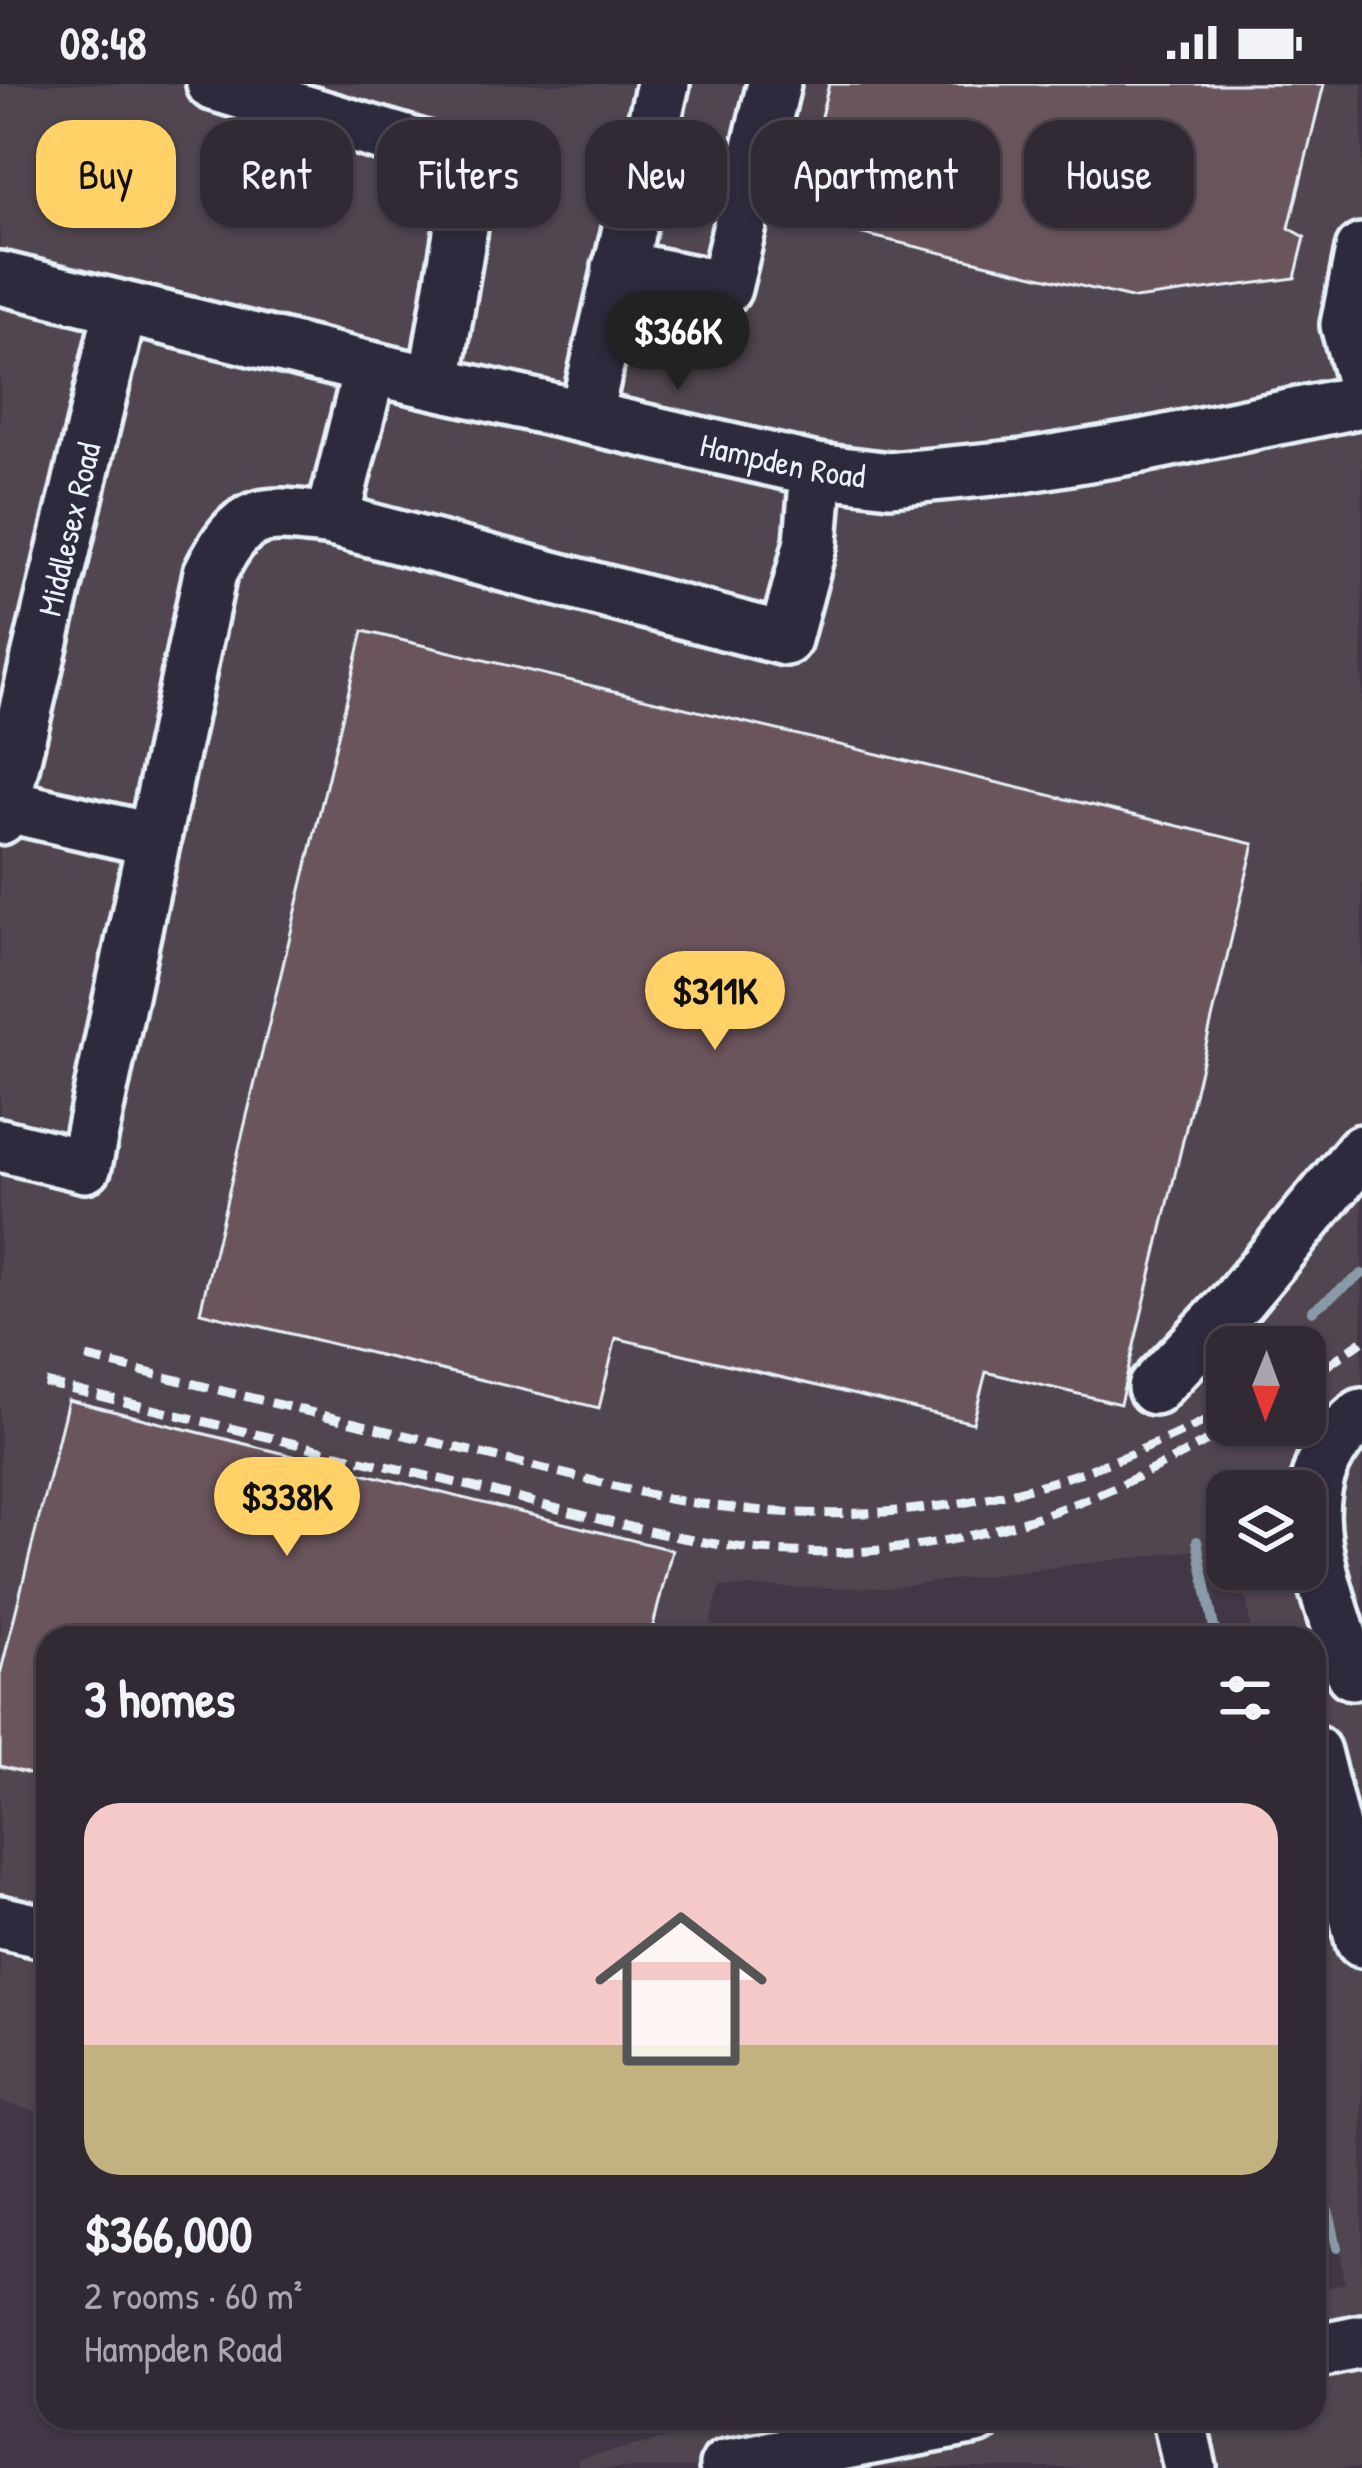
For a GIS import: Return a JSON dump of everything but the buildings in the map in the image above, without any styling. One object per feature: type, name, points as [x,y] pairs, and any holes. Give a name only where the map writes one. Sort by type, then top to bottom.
[{"type":"street","points":[[213,84],[472,162],[435,382]]},
{"type":"street","points":[[585,417],[663,84]]},
{"type":"street","points":[[619,267],[725,288],[774,84]]},
{"type":"street","points":[[1362,250],[1347,325],[1362,379]]},
{"type":"street","name":"Hampden Road","points":[[0,278],[818,470],[890,478],[1000,469],[1142,446],[1362,401]]},
{"type":"street","name":"Middlesex Road","points":[[2,812],[8,748],[121,308]]},
{"type":"street","points":[[332,520],[370,368]]},
{"type":"street","points":[[0,1145],[85,1166],[210,573],[227,538],[248,520],[275,513],[332,520],[785,638],[811,542],[818,470]]},
{"type":"street","points":[[2,812],[154,840]]},
{"type":"street","points":[[1154,1388],[1239,1299],[1362,1151]]},
{"type":"street","points":[[1343,1675],[1311,1532],[1315,1476],[1347,1426],[1362,1414]]},
{"type":"street","points":[[1326,1799],[1362,1941]]},
{"type":"street","points":[[0,1922],[36,1931]]},
{"type":"street","points":[[1326,2348],[1362,2341]]},
{"type":"street","points":[[727,2466],[914,2430]]},
{"type":"street","points":[[1182,2430],[1190,2468]]},
{"type":"shaded area","points":[[0,84],[1362,84],[1362,2468],[578,2468],[577,2459],[704,2430],[1326,2430],[1326,2288],[1345,2283],[1326,2151],[1326,1626],[1250,1626],[1245,1590],[1326,1590],[1326,1470],[1206,1470],[1206,1549],[886,1588],[720,1587],[709,1626],[36,1626],[36,2111],[0,2102]]},
{"type":"waterway","points":[[1312,1311],[1362,1274]]},
{"type":"waterway","points":[[1197,1541],[1214,1626]]},
{"type":"waterway","points":[[1326,2198],[1337,2248]]},
{"type":"railway","points":[[1326,1366],[1362,1341]]},
{"type":"railway","points":[[87,1358],[668,1499],[818,1514],[887,1512],[1022,1490],[1089,1470],[1206,1420]]},
{"type":"railway","points":[[45,1383],[654,1532],[786,1552],[854,1552],[986,1532],[1113,1488],[1206,1441]]}]
